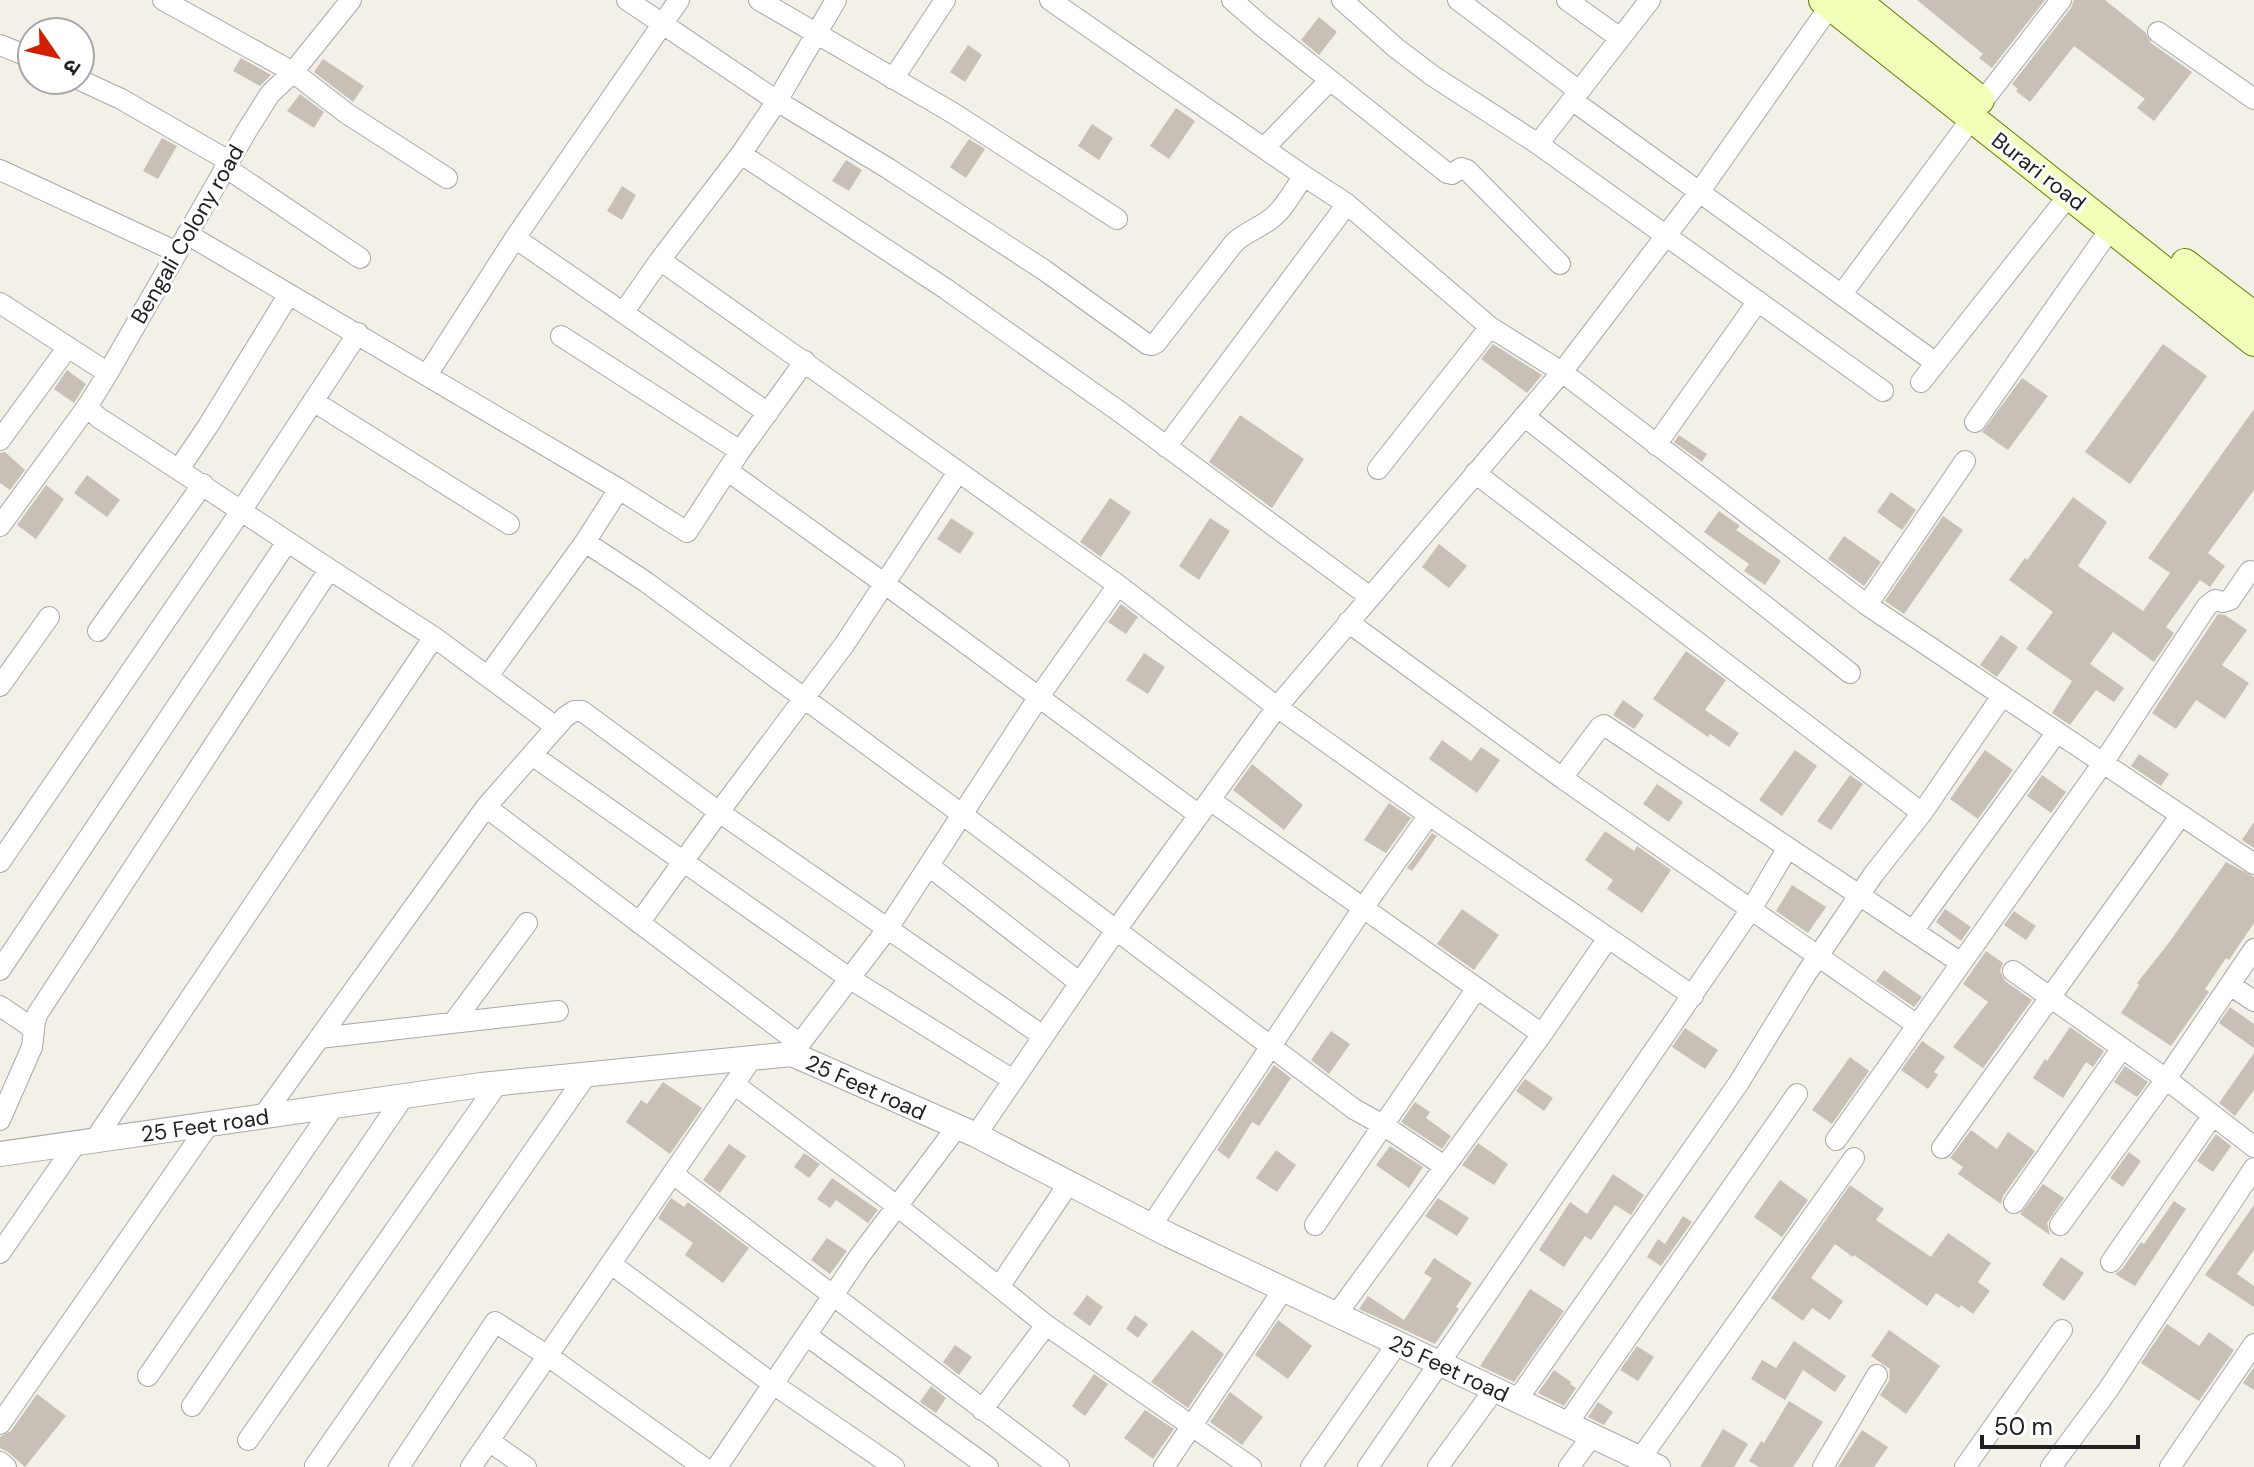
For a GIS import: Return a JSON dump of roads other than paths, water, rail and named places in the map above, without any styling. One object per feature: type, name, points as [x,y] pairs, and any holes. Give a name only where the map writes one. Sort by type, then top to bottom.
[{"type":"main road","name":"Burari road","points":[[1836,2],[2149,236],[2251,323]]},
{"type":"main road","name":"Burari road","points":[[1977,110],[2069,195],[2111,228],[2251,323]]},
{"type":"street","points":[[163,0],[293,72],[346,113],[447,178]]},
{"type":"street","name":"Bengali Colony road","points":[[0,526],[87,407],[270,94],[293,72],[351,0]]},
{"type":"street","points":[[627,0],[777,101],[1006,245],[1147,344],[1156,343],[1234,243],[1277,215],[1304,176]]},
{"type":"street","points":[[427,375],[515,238],[679,0]]},
{"type":"street","points":[[759,0],[953,113],[1117,219]]},
{"type":"street","points":[[623,313],[741,154],[777,101],[836,0]]},
{"type":"street","points":[[893,79],[945,0]]},
{"type":"street","points":[[1050,0],[1347,204],[1490,327],[1562,372],[1867,605],[2254,864]]},
{"type":"street","points":[[1232,0],[1446,172],[1452,174],[1461,168],[1467,170],[1560,264]]},
{"type":"street","points":[[1342,0],[1433,76],[1538,144],[1883,391]]},
{"type":"street","points":[[1458,0],[1700,191],[1936,363]]},
{"type":"street","points":[[1567,0],[1620,38]]},
{"type":"street","points":[[1538,144],[1650,0]]},
{"type":"street","points":[[1842,294],[2061,0]]},
{"type":"street","points":[[717,1467],[897,1206],[1013,1080],[1116,930],[1277,707],[1562,372],[1700,191],[1836,2]]},
{"type":"street","points":[[2158,32],[2254,99]]},
{"type":"street","points":[[1264,148],[1330,80]]},
{"type":"street","points":[[96,87],[121,99],[227,164],[360,258]]},
{"type":"street","points":[[741,154],[946,289],[1370,597]]},
{"type":"street","points":[[0,170],[177,252]]},
{"type":"street","points":[[1921,382],[2069,195]]},
{"type":"street","points":[[1166,447],[1347,204]]},
{"type":"street","points":[[1975,422],[2111,228]]},
{"type":"street","points":[[187,234],[358,333],[687,532],[805,361]]},
{"type":"street","points":[[515,238],[768,413]]},
{"type":"street","points":[[660,260],[1118,585],[1277,707],[1693,996]]},
{"type":"street","points":[[179,469],[289,294]]},
{"type":"street","points":[[1656,445],[1758,301]]},
{"type":"street","points":[[1,307],[108,373]]},
{"type":"street","points":[[1378,469],[1490,327]]},
{"type":"street","points":[[0,862],[241,511],[358,333]]},
{"type":"street","points":[[561,336],[740,451]]},
{"type":"street","points":[[0,440],[68,347]]},
{"type":"street","points":[[313,401],[509,524]]},
{"type":"street","points":[[87,407],[99,418],[434,637],[556,727]]},
{"type":"street","points":[[1524,416],[1850,673]]},
{"type":"street","points":[[1867,605],[1965,461]]},
{"type":"street","points":[[728,471],[1038,698],[1363,908],[1542,1034]]},
{"type":"street","points":[[639,923],[844,645],[958,472]]},
{"type":"street","points":[[1475,473],[1922,813]]},
{"type":"street","points":[[98,631],[203,484]]},
{"type":"street","points":[[488,676],[585,542],[619,489]]},
{"type":"street","points":[[0,970],[287,542]]},
{"type":"street","points":[[585,542],[646,582],[963,815],[1354,1109],[1444,1166]]},
{"type":"street","points":[[0,1120],[32,1047],[38,1013],[329,570]]},
{"type":"street","points":[[1836,1140],[2103,763],[2207,606],[2215,600],[2230,600],[2250,571]]},
{"type":"street","points":[[486,807],[639,923],[796,1049],[888,928],[1038,698],[1118,585]]},
{"type":"street","points":[[0,686],[49,617]]},
{"type":"street","points":[[1348,622],[1562,778],[1917,1025]]},
{"type":"street","points":[[0,1253],[85,1141],[434,637]]},
{"type":"street","points":[[1517,1400],[1738,1084],[1859,896],[1922,813],[2002,696]]},
{"type":"street","points":[[263,1116],[486,807],[556,727],[574,711],[589,714],[719,812],[1043,1036]]},
{"type":"street","points":[[1562,778],[1604,725],[1961,963]]},
{"type":"street","points":[[1913,931],[2057,732]]},
{"type":"street","points":[[532,755],[849,978],[1013,1080]]},
{"type":"street","points":[[1151,1226],[1363,908],[1429,815]]},
{"type":"street","points":[[1942,1148],[2181,815]]},
{"type":"street","points":[[1368,1467],[1693,996],[1787,849]]},
{"type":"street","points":[[929,866],[1080,983]]},
{"type":"street","points":[[453,1023],[527,923]]},
{"type":"street","points":[[1336,1315],[1542,1034],[1608,938]]},
{"type":"street","points":[[2060,1225],[2166,1079],[2254,949]]},
{"type":"street","points":[[2013,971],[2166,1079],[2254,1147]]},
{"type":"street","points":[[2230,985],[2254,1001]]},
{"type":"street","points":[[1315,1225],[1477,988]]},
{"type":"street","points":[[0,1006],[34,1029]]},
{"type":"street","points":[[319,1038],[558,1011]]},
{"type":"street","points":[[2014,1203],[2122,1048]]},
{"type":"street","name":"25 Feet road","points":[[0,1154],[498,1083],[752,1058],[796,1049],[966,1131],[1151,1226],[1649,1463]]},
{"type":"street","points":[[471,1467],[752,1058]]},
{"type":"street","points":[[315,1466],[587,1074]]},
{"type":"street","points":[[248,1440],[498,1083]]},
{"type":"street","points":[[734,1084],[897,1206],[1046,1325],[1251,1467]]},
{"type":"street","points":[[1567,1424],[1797,1094]]},
{"type":"street","points":[[192,1406],[404,1096]]},
{"type":"street","points":[[148,1376],[334,1106]]},
{"type":"street","points":[[2111,1262],[2213,1115]]},
{"type":"street","points":[[0,1424],[209,1124]]},
{"type":"street","points":[[1649,1463],[1854,1158]]},
{"type":"street","points":[[2051,1467],[2108,1390],[2254,1168]]},
{"type":"street","points":[[673,1174],[1059,1467]]},
{"type":"street","points":[[999,1287],[1069,1183]]},
{"type":"street","points":[[611,1264],[773,1384],[894,1467]]},
{"type":"street","points":[[1164,1467],[1283,1290]]},
{"type":"street","points":[[399,1467],[495,1322],[548,1356],[703,1467]]},
{"type":"street","points":[[982,1410],[1046,1325]]},
{"type":"street","points":[[1965,1467],[2062,1330]]},
{"type":"street","points":[[806,1335],[988,1467]]},
{"type":"street","points":[[1311,1467],[1397,1344]]},
{"type":"street","points":[[2170,1467],[2254,1344]]},
{"type":"street","points":[[1823,1467],[1877,1375]]},
{"type":"street","points":[[1438,1467],[1494,1390]]},
{"type":"street","points":[[1569,1467],[1592,1436]]},
{"type":"street","points":[[489,1441],[526,1467]]},
{"type":"street","points":[[0,1462],[6,1467]]}]
